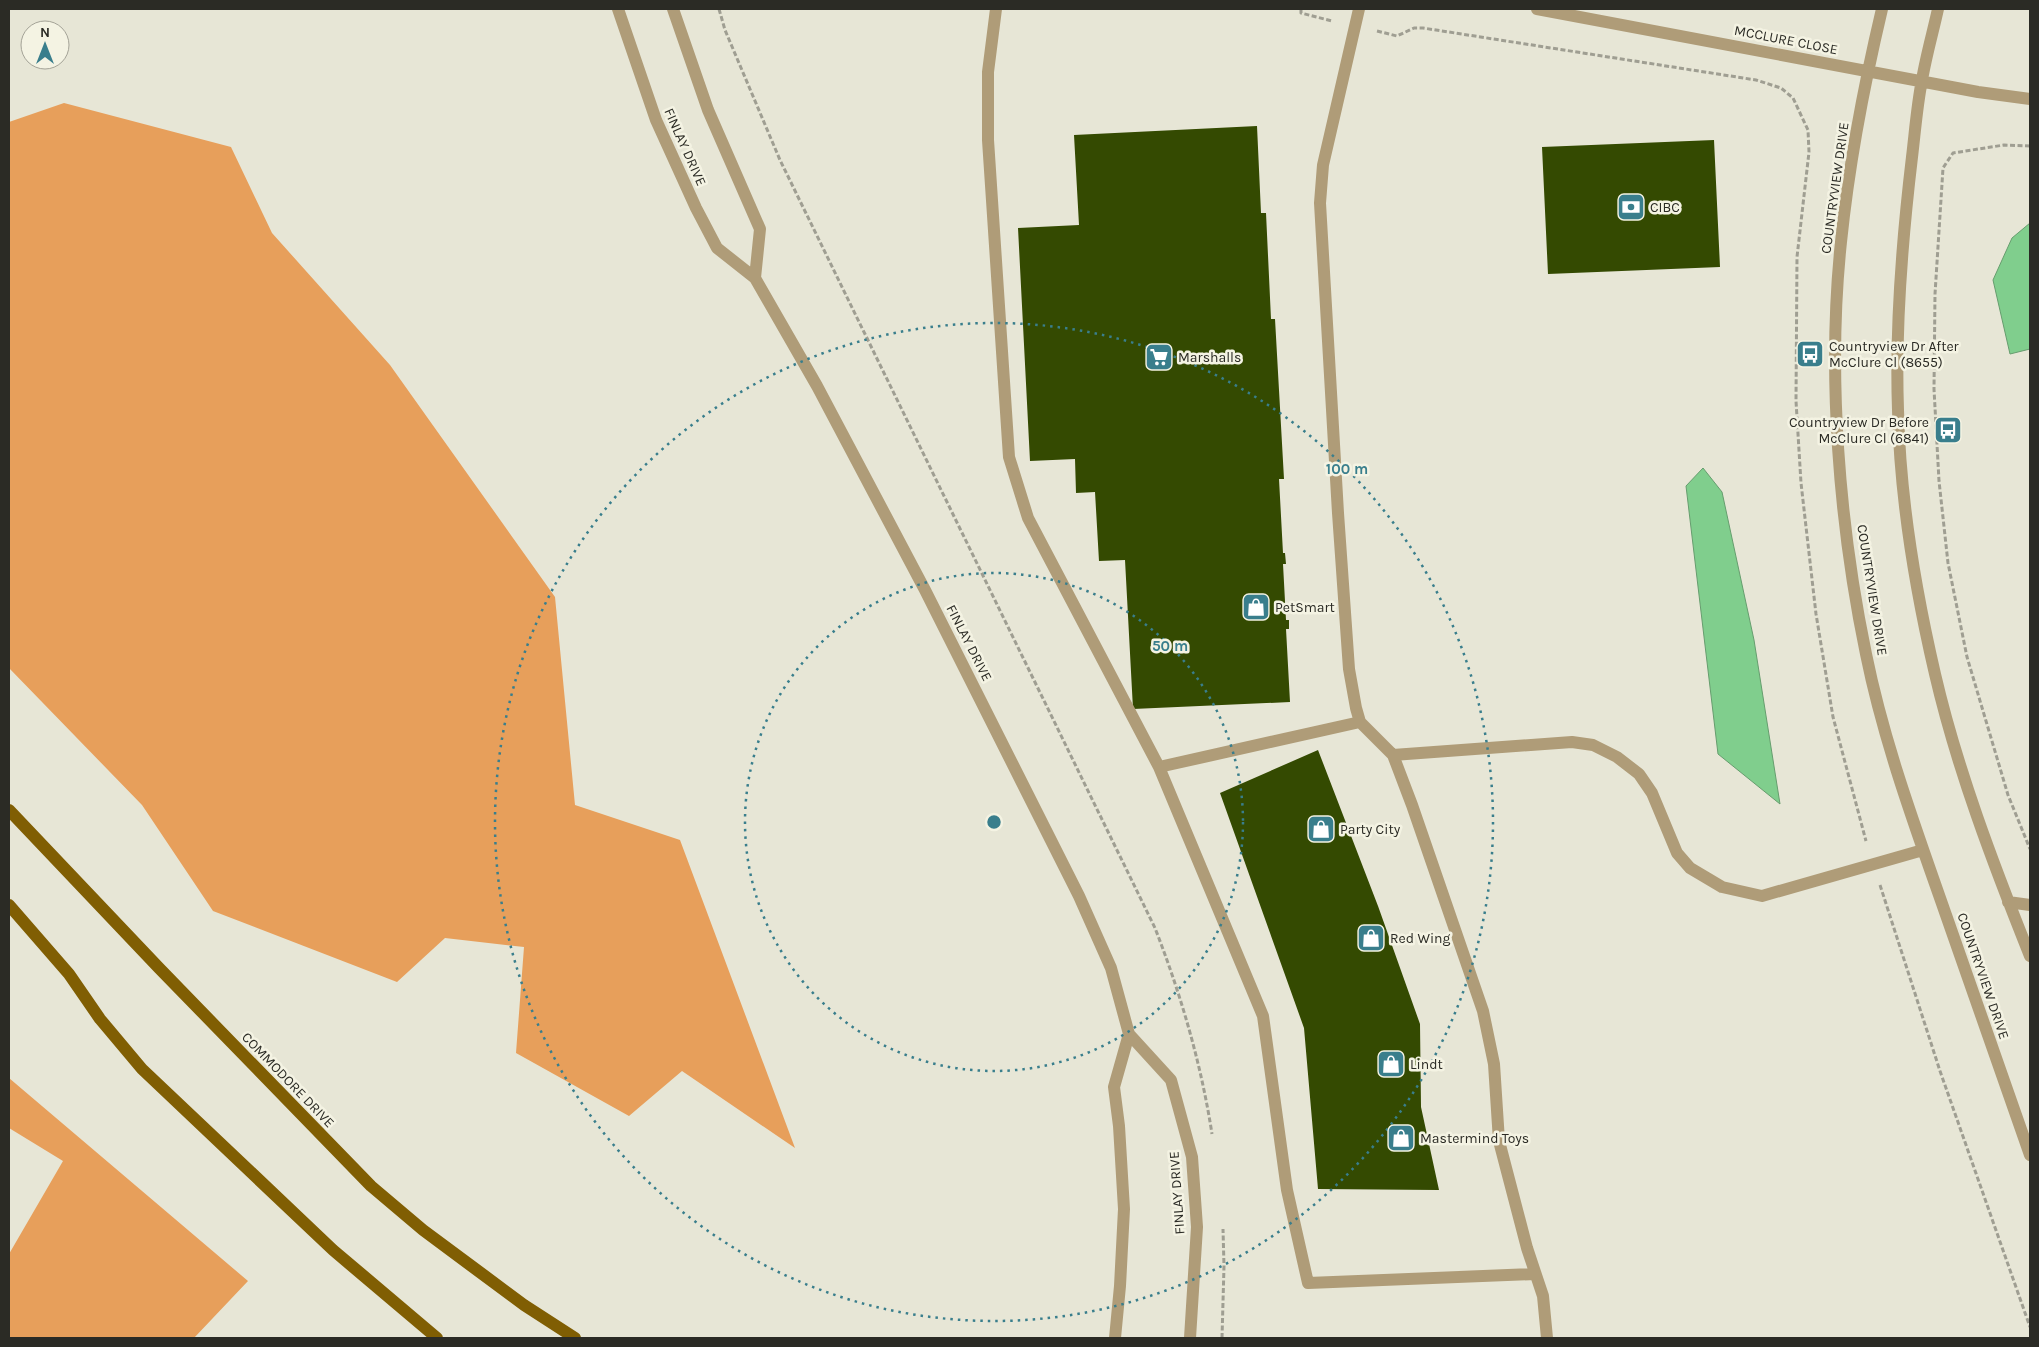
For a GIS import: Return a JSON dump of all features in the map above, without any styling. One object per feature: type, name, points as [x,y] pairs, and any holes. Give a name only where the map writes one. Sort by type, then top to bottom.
[{"type":"main road","name":"COMMODORE DRIVE","points":[[9,810],[371,1186],[423,1230],[524,1305],[576,1338]]},
{"type":"main road","points":[[9,905],[68,974],[100,1019],[142,1069],[333,1250],[437,1338]]},
{"type":"street","name":"FINLAY DRIVE","points":[[618,9],[656,120],[696,208],[717,248],[756,278],[790,338],[867,480],[1079,896],[1111,968],[1129,1034],[1171,1080],[1192,1157],[1197,1227],[1190,1338]]},
{"type":"street","points":[[673,9],[708,110],[760,230],[756,278]]},
{"type":"street","points":[[996,9],[988,72],[988,140],[1009,457],[1028,518],[1159,766],[1263,1016],[1287,1190],[1308,1283],[1535,1274]]},
{"type":"street","points":[[1359,9],[1323,165],[1320,204],[1349,669],[1360,722],[1393,755],[1483,1011],[1494,1064],[1499,1141],[1510,1186],[1543,1296],[1547,1338]]},
{"type":"street","name":"MCCLURE CLOSE","points":[[1537,9],[1922,82],[2030,99]]},
{"type":"street","name":"COUNTRYVIEW DRIVE","points":[[1882,9],[1868,71],[1848,187],[1841,243],[1837,301],[1836,359],[1841,477],[1854,588],[1866,657],[1884,725],[1923,850],[2030,1155]]},
{"type":"street","points":[[1938,9],[1922,82],[1908,194],[1898,337],[1898,411],[1904,492],[1915,573],[1936,677],[1965,779],[2008,902],[2030,956]]},
{"type":"street","points":[[1159,766],[1360,722]]},
{"type":"street","points":[[1393,755],[1572,742],[1593,746],[1617,757],[1639,774],[1652,793],[1677,853],[1690,868],[1722,887],[1762,896],[1923,850]]},
{"type":"street","points":[[2008,902],[2030,905]]},
{"type":"street","points":[[1115,1338],[1124,1209],[1119,1126],[1114,1087],[1129,1034]]},
{"type":"path","points":[[719,9],[725,30],[780,160],[1155,928],[1173,975],[1194,1041],[1208,1102],[1213,1139]]},
{"type":"path","points":[[1301,9],[1300,13],[1397,36],[1414,28],[1424,28],[1756,80],[1781,88],[1793,98],[1808,130],[1809,152],[1797,257],[1796,401],[1800,483],[1816,614],[1833,717],[1872,864],[1944,1080],[2030,1327]]},
{"type":"path","points":[[2030,146],[2004,145],[1953,153],[1943,168],[1935,294],[1934,388],[1939,480],[1948,563],[1965,647],[2008,795],[2030,849]]},
{"type":"path","points":[[1222,1338],[1223,1227]]},
{"type":"shaded area","points":[[64,103],[231,147],[272,233],[390,365],[555,597],[575,805],[680,840],[795,1148],[682,1071],[629,1116],[516,1053],[524,947],[445,938],[397,982],[213,911],[142,805],[9,668],[9,122]]},
{"type":"shaded area","points":[[2030,223],[2030,349],[2010,354],[1993,280],[2012,238]]},
{"type":"shaded area","points":[[1703,468],[1722,492],[1754,640],[1780,804],[1718,754],[1686,486]]},
{"type":"shaded area","points":[[9,1078],[248,1281],[194,1338],[9,1338],[9,1254],[63,1161],[9,1128]]},
{"type":"building","points":[[1257,126],[1261,213],[1266,213],[1271,319],[1275,319],[1284,479],[1279,479],[1283,553],[1285,553],[1286,564],[1283,564],[1286,620],[1289,620],[1289,629],[1286,629],[1290,702],[1133,709],[1125,560],[1099,561],[1095,492],[1076,493],[1075,459],[1030,461],[1018,228],[1079,225],[1074,135]]},
{"type":"building","name":"CIBC","points":[[1714,140],[1720,267],[1548,274],[1542,147]]},
{"type":"building","points":[[1318,750],[1378,906],[1420,1024],[1421,1107],[1439,1190],[1318,1189],[1304,1028],[1220,793]]},
{"type":"place","name":"CIBC","points":[[1631,207]]},
{"type":"place","name":"Countryview Dr After McClure Cl (8655)","points":[[1810,354]]},
{"type":"place","name":"Marshalls","points":[[1159,357]]},
{"type":"place","name":"Countryview Dr Before McClure Cl (6841)","points":[[1948,430]]},
{"type":"place","name":"PetSmart","points":[[1256,607]]},
{"type":"place","name":"Party City","points":[[1321,829]]},
{"type":"place","name":"Red Wing","points":[[1371,938]]},
{"type":"place","name":"Lindt","points":[[1391,1064]]},
{"type":"place","name":"Mastermind Toys","points":[[1401,1138]]}]
